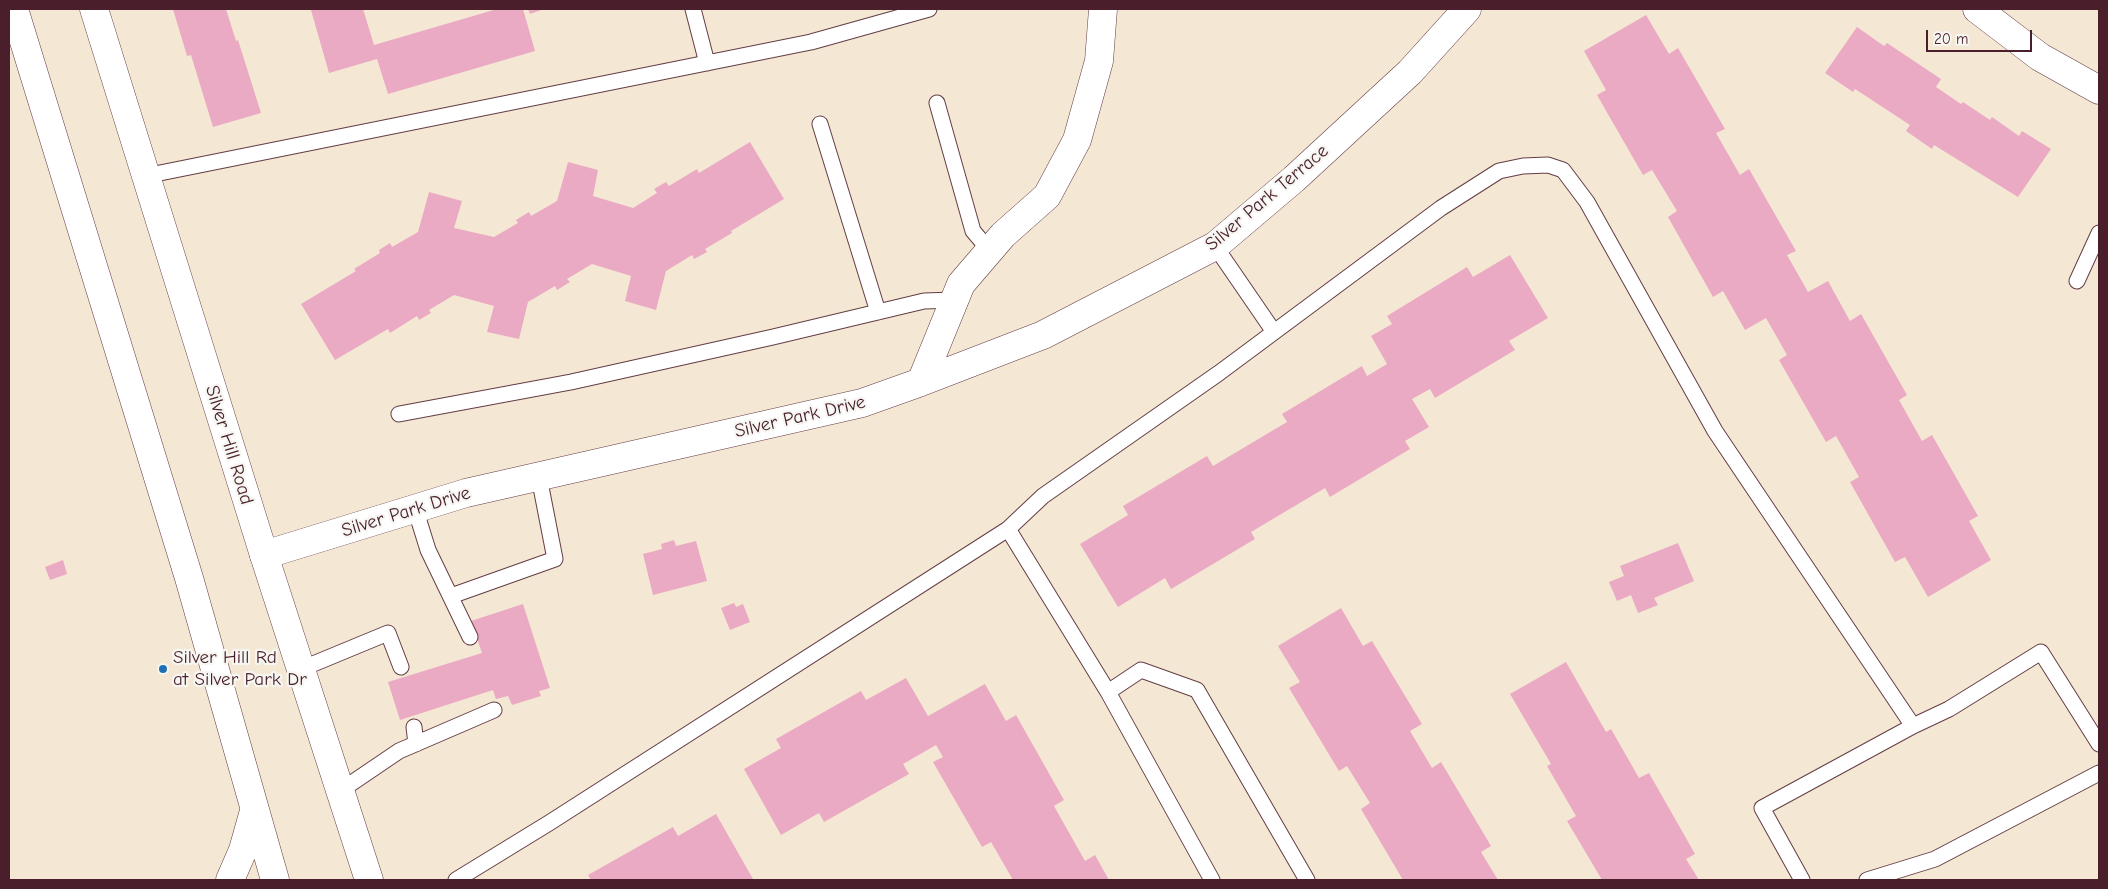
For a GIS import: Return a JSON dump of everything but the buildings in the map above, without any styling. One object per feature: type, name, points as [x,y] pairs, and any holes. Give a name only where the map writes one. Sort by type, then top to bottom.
[{"type":"street","points":[[14,9],[190,578],[254,812],[275,880]]},
{"type":"street","name":"Silver Hill Road","points":[[94,9],[264,555],[369,880]]},
{"type":"street","points":[[921,382],[961,284],[1003,235],[1047,196],[1077,140],[1099,61],[1103,9]]},
{"type":"street","name":"Silver Park Terrace","points":[[921,382],[1043,335],[1215,246],[1294,179],[1410,72],[1467,9]]},
{"type":"street","points":[[1977,9],[2040,57],[2099,90]]},
{"type":"street","name":"Silver Park Drive","points":[[264,555],[466,493],[862,403],[921,382]]},
{"type":"street","points":[[230,880],[243,850],[254,812]]},
{"type":"lane","points":[[693,9],[707,63]]},
{"type":"lane","points":[[145,176],[812,42],[929,9]]},
{"type":"lane","points":[[937,103],[973,231],[990,251]]},
{"type":"lane","points":[[820,124],[878,312]]},
{"type":"lane","points":[[456,880],[549,823],[1008,529],[1043,496],[1274,332],[1441,208],[1499,171],[1523,166],[1548,165],[1563,170],[1588,202],[1715,431],[1914,726]]},
{"type":"lane","points":[[2076,281],[2099,233]]},
{"type":"lane","points":[[1215,246],[1274,332]]},
{"type":"lane","points":[[399,414],[581,380],[924,301],[955,300]]},
{"type":"lane","points":[[451,596],[556,559],[539,476]]},
{"type":"lane","points":[[415,508],[428,550],[470,637]]},
{"type":"lane","points":[[1008,529],[1108,692],[1212,880]]},
{"type":"lane","points":[[300,669],[388,634],[401,667]]},
{"type":"lane","points":[[1802,880],[1762,808],[1949,709],[2041,652],[2099,744]]},
{"type":"lane","points":[[1108,692],[1140,670],[1197,690],[1307,880]]},
{"type":"lane","points":[[340,791],[399,751],[494,710]]},
{"type":"lane","points":[[414,727],[416,744]]},
{"type":"lane","points":[[1867,880],[1935,859],[2099,773]]},
{"type":"place","name":"Silver Hill Rd at Silver Park Dr","points":[[163,669]]}]
